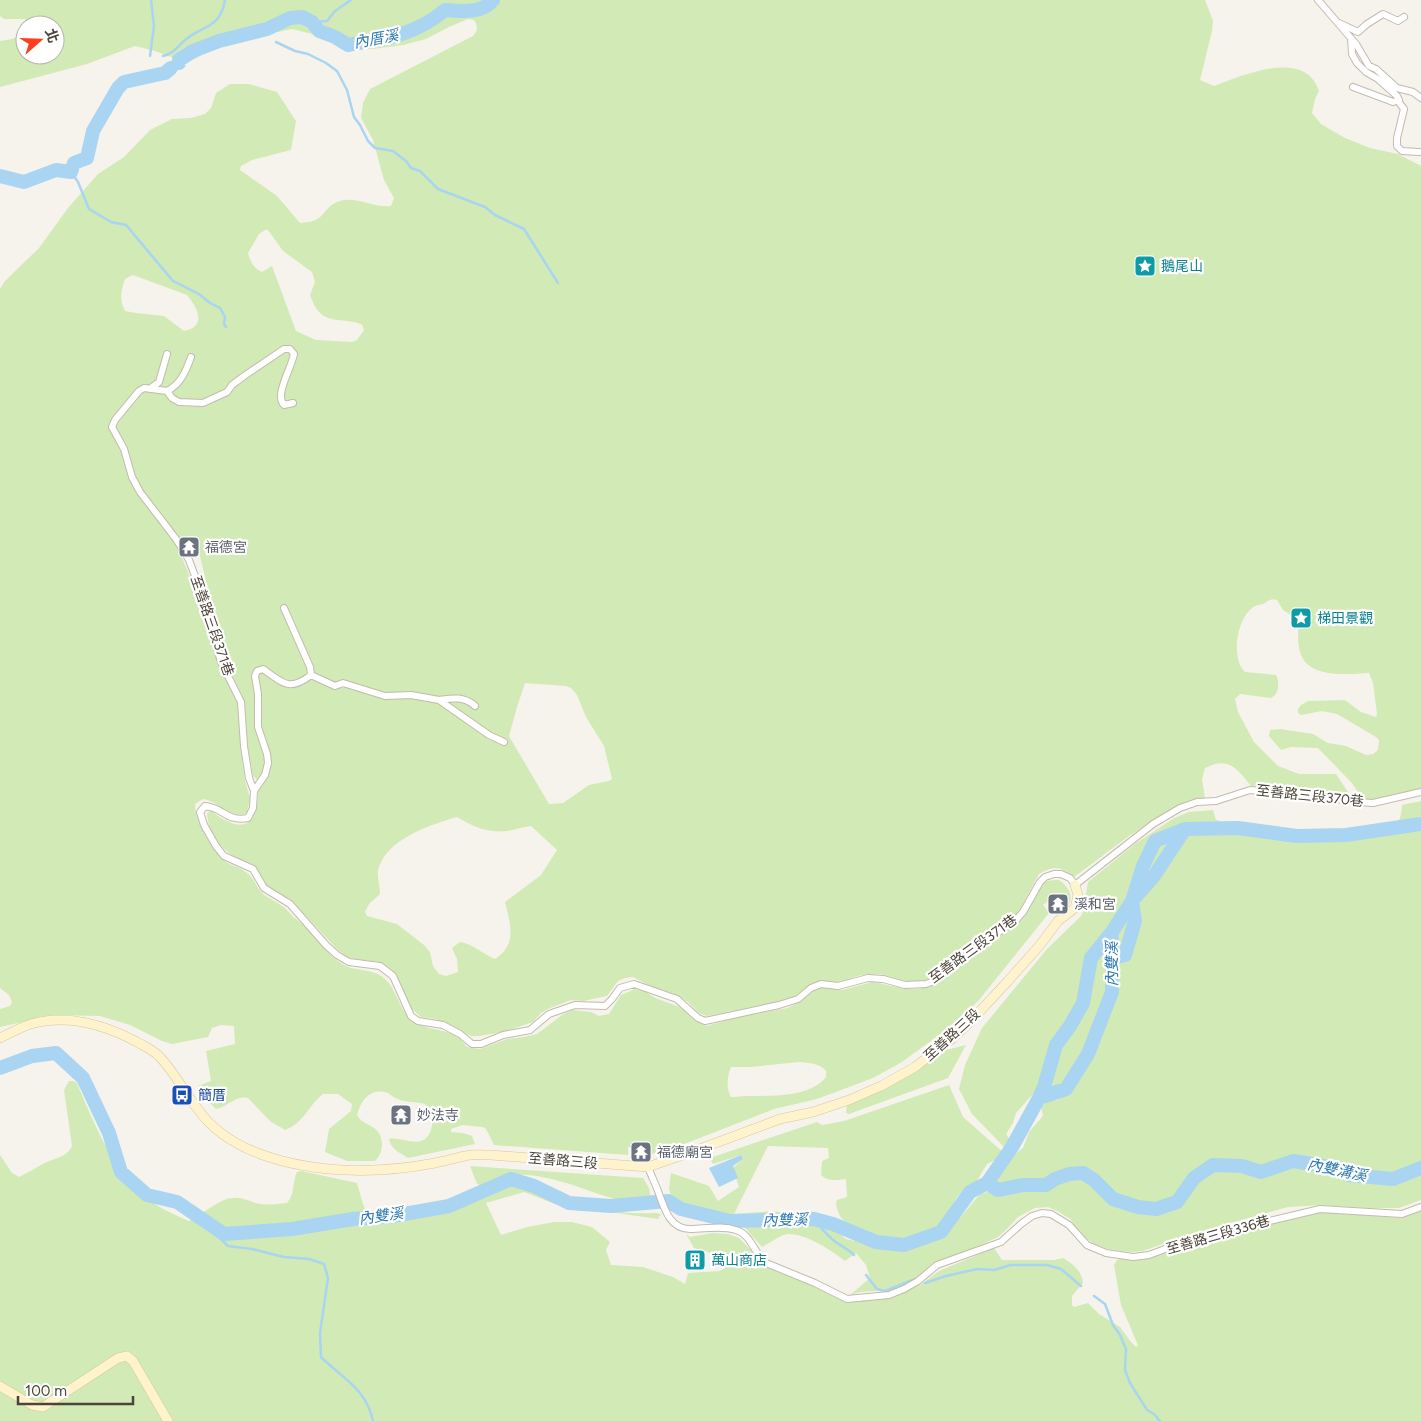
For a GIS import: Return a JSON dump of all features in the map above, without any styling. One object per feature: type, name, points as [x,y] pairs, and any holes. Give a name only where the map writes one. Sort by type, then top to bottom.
[{"type":"street","points":[[1318,0],[1323,8],[1339,23],[1358,32],[1383,14],[1398,21],[1404,17]]},
{"type":"street","points":[[1339,23],[1369,66],[1376,69],[1398,88],[1413,92],[1421,98]]},
{"type":"street","points":[[1350,38],[1352,54],[1357,63],[1397,96],[1404,109],[1397,146],[1402,151],[1418,152]]},
{"type":"street","points":[[1353,86],[1393,102],[1398,101]]},
{"type":"street","points":[[167,390],[172,398],[179,402],[203,403],[227,392],[238,381],[284,349],[290,349],[294,354],[293,362],[280,395],[281,402],[284,405],[292,403]]},
{"type":"street","points":[[151,388],[159,382],[167,354]]},
{"type":"street","points":[[151,388],[167,390],[173,388],[182,378],[192,357]]},
{"type":"street","name":"至善路三段371巷","points":[[151,388],[144,388],[139,391],[115,420],[112,427],[124,449],[132,478],[140,492],[176,539],[189,560],[221,662],[241,702],[244,746],[249,778],[254,791],[253,808],[248,818],[232,819],[213,807],[205,806],[200,812],[204,825],[224,856],[253,869],[264,888],[290,904],[337,955],[349,962],[380,966],[393,976],[411,1016],[418,1021],[443,1025],[460,1034],[472,1044],[481,1044],[503,1035],[530,1030],[549,1014],[575,1005],[605,1006],[620,988],[634,984],[677,1000],[698,1018],[705,1020],[779,1005],[798,999],[811,988],[821,984],[838,986],[868,978],[883,979],[905,985],[926,984],[934,981],[969,953],[1016,920],[1023,912],[1040,882],[1045,878],[1054,874],[1061,874],[1070,878],[1075,885]]},
{"type":"street","points":[[284,608],[310,666],[311,675]]},
{"type":"street","points":[[254,791],[265,775],[268,762],[268,754],[258,727],[258,694],[255,676],[257,671],[263,669],[279,680],[292,685],[300,684],[311,675]]},
{"type":"street","points":[[311,675],[336,686],[342,683],[385,696],[410,695],[439,700],[457,697],[471,702],[475,706]]},
{"type":"street","points":[[439,700],[504,742]]},
{"type":"street","name":"至善路三段370巷","points":[[1075,885],[1153,824],[1180,808],[1197,802],[1216,801],[1250,790],[1314,795],[1372,803],[1421,792]]},
{"type":"street","name":"至善路三段","points":[[0,1038],[31,1024],[60,1020],[91,1024],[120,1033],[158,1055],[185,1089],[197,1109],[213,1126],[236,1144],[293,1164],[353,1171],[400,1168],[436,1163],[467,1155],[491,1155],[648,1167],[780,1119],[814,1112],[849,1100],[881,1086],[915,1067],[968,1024],[1040,945],[1058,921],[1075,908],[1078,894],[1075,885]]},
{"type":"street","name":"至善路三段336巷","points":[[648,1167],[663,1208],[671,1220],[680,1228],[706,1227],[737,1230],[748,1239],[766,1264],[815,1282],[847,1299],[889,1295],[904,1289],[918,1282],[936,1265],[1001,1242],[1027,1220],[1042,1213],[1051,1214],[1069,1225],[1087,1245],[1106,1253],[1133,1257],[1149,1255],[1189,1240],[1320,1209],[1402,1214],[1421,1207]]},
{"type":"street","points":[[0,1386],[32,1405],[43,1407],[118,1358],[127,1356],[133,1361],[168,1421]]},
{"type":"green space","points":[[0,0],[1205,0],[1213,21],[1200,80],[1214,86],[1257,71],[1272,68],[1288,68],[1301,71],[1312,78],[1319,91],[1312,113],[1321,124],[1345,138],[1370,148],[1398,154],[1421,166],[1421,789],[1383,799],[1364,800],[1351,782],[1318,748],[1291,747],[1281,750],[1269,736],[1270,730],[1280,729],[1313,734],[1328,743],[1346,746],[1366,755],[1373,754],[1378,750],[1379,740],[1337,714],[1322,711],[1301,715],[1298,713],[1301,705],[1308,701],[1345,700],[1361,712],[1376,717],[1373,683],[1369,673],[1341,674],[1322,672],[1306,663],[1299,647],[1299,620],[1283,610],[1277,600],[1271,600],[1255,606],[1249,611],[1240,628],[1237,648],[1240,666],[1245,672],[1276,675],[1277,691],[1271,698],[1240,694],[1235,699],[1238,712],[1254,742],[1278,766],[1299,774],[1336,774],[1352,798],[1310,790],[1251,786],[1236,769],[1220,763],[1205,768],[1202,779],[1205,798],[1169,811],[1152,821],[1120,842],[1074,877],[1057,868],[1049,869],[1039,874],[1015,918],[962,954],[934,977],[919,982],[894,980],[881,974],[861,975],[839,982],[820,981],[811,984],[786,1000],[707,1016],[699,1013],[688,1002],[674,994],[648,985],[633,977],[625,978],[618,981],[607,996],[583,1001],[571,1000],[541,1013],[533,1022],[506,1031],[471,1036],[436,1019],[421,1017],[412,1009],[392,970],[380,962],[358,960],[348,957],[338,950],[290,899],[268,888],[257,873],[224,849],[213,834],[207,813],[211,811],[235,824],[243,825],[253,817],[256,811],[258,781],[253,776],[242,695],[226,663],[197,544],[192,539],[186,539],[181,541],[179,550],[203,609],[209,635],[239,707],[241,751],[245,781],[250,798],[247,813],[241,814],[230,812],[209,800],[203,799],[195,804],[197,817],[204,832],[221,858],[249,875],[263,894],[286,909],[310,931],[337,961],[384,978],[389,983],[409,1018],[421,1025],[455,1036],[467,1047],[480,1049],[507,1039],[537,1034],[562,1015],[572,1010],[591,1012],[599,1016],[609,1014],[621,995],[635,989],[680,1007],[695,1021],[707,1026],[737,1017],[788,1008],[815,990],[825,987],[842,990],[873,982],[906,989],[918,989],[930,986],[948,975],[1022,920],[1040,886],[1045,882],[1059,880],[1063,883],[1070,892],[1070,903],[1068,907],[1056,895],[1043,905],[1049,913],[979,1000],[958,1021],[902,1062],[873,1078],[817,1099],[774,1109],[659,1153],[648,1154],[649,1149],[628,1147],[628,1155],[494,1145],[486,1129],[483,1127],[462,1125],[451,1129],[451,1132],[472,1136],[475,1144],[408,1158],[394,1148],[389,1139],[412,1142],[423,1140],[431,1130],[432,1119],[430,1113],[425,1104],[400,1100],[388,1093],[376,1092],[367,1096],[357,1115],[375,1129],[381,1137],[382,1143],[379,1155],[375,1161],[347,1161],[325,1152],[329,1129],[351,1111],[352,1104],[338,1094],[323,1094],[297,1123],[285,1130],[270,1121],[248,1098],[239,1098],[216,1109],[209,1102],[198,1086],[211,1081],[206,1051],[235,1044],[234,1026],[221,1025],[212,1028],[208,1037],[172,1044],[130,1025],[100,1016],[54,1015],[0,1027],[0,1009],[10,1006],[12,1002],[9,995],[0,988],[0,289],[5,281],[39,248],[68,208],[98,174],[124,157],[150,130],[172,119],[191,118],[205,114],[211,108],[216,93],[230,84],[249,84],[277,92],[296,121],[291,150],[252,160],[241,166],[240,170],[277,196],[300,223],[317,219],[336,202],[340,201],[353,200],[391,206],[394,198],[384,180],[373,140],[361,118],[363,103],[370,89],[473,36],[477,28],[474,20],[468,19],[426,39],[403,45],[373,49],[348,49],[324,37],[292,29],[217,45],[197,58],[183,63],[155,51],[135,46],[87,64],[0,87],[0,41],[15,38],[15,65],[65,65],[65,15],[15,15],[15,19],[4,19],[0,16]],"holes":[[[268,230],[283,251],[312,272],[315,282],[310,295],[316,308],[323,316],[362,325],[364,330],[357,340],[352,342],[316,340],[296,331],[272,266],[262,272],[259,271],[248,253],[259,234]],[[133,275],[187,295],[197,311],[198,321],[196,326],[184,331],[164,316],[125,311],[122,303],[122,287],[125,279]],[[525,683],[571,688],[577,695],[586,717],[604,746],[612,779],[589,785],[563,803],[549,804],[509,736]],[[457,817],[475,826],[493,831],[507,831],[531,826],[557,850],[541,875],[505,902],[509,918],[510,940],[502,953],[495,959],[460,942],[452,948],[457,959],[458,972],[446,976],[439,974],[433,966],[430,952],[424,945],[397,924],[367,916],[365,912],[369,904],[380,894],[378,870],[390,850],[399,842],[422,829]],[[799,1062],[807,1063],[823,1068],[826,1071],[826,1077],[818,1085],[796,1093],[731,1097],[728,1090],[731,1067]]]},
{"type":"green space","points":[[1421,801],[1421,1200],[1399,1208],[1322,1205],[1288,1207],[1191,1234],[1143,1251],[1130,1252],[1108,1249],[1095,1244],[1083,1237],[1070,1219],[1059,1212],[1048,1207],[1035,1208],[1018,1217],[998,1237],[966,1252],[933,1263],[922,1274],[909,1282],[886,1290],[850,1295],[870,1278],[866,1265],[856,1253],[845,1261],[818,1243],[794,1234],[778,1237],[762,1247],[737,1221],[677,1203],[672,1198],[669,1189],[671,1173],[709,1186],[718,1201],[739,1187],[733,1168],[743,1159],[741,1155],[713,1164],[710,1158],[817,1122],[822,1125],[844,1121],[949,1085],[963,1117],[1004,1153],[1001,1157],[987,1164],[975,1184],[965,1189],[958,1196],[948,1214],[960,1218],[980,1194],[991,1191],[1011,1157],[1023,1148],[1029,1132],[1043,1116],[1041,1106],[1054,1098],[1057,1100],[1067,1093],[1065,1088],[1048,1088],[1039,1090],[1032,1095],[1016,1113],[1013,1123],[1006,1134],[1012,1142],[1005,1148],[972,1114],[959,1089],[965,1065],[982,1028],[1047,949],[1081,916],[1088,882],[1135,844],[1174,818],[1189,812],[1213,810],[1216,820],[1254,830],[1386,831],[1397,825],[1402,805]],"holes":[[[768,1146],[828,1148],[829,1158],[822,1161],[821,1175],[829,1180],[846,1179],[847,1197],[837,1200],[836,1204],[840,1217],[854,1232],[855,1241],[846,1239],[824,1221],[816,1218],[773,1211],[734,1214]]]},
{"type":"green space","points":[[966,1045],[948,1078],[849,1114],[846,1113],[847,1105],[890,1086],[946,1050]]},
{"type":"green space","points":[[69,1081],[77,1083],[104,1142],[130,1183],[139,1193],[151,1201],[189,1221],[222,1201],[233,1198],[264,1204],[287,1203],[290,1200],[297,1172],[301,1171],[357,1183],[370,1220],[380,1221],[448,1211],[489,1194],[521,1184],[532,1183],[552,1187],[591,1206],[619,1212],[661,1214],[658,1219],[555,1204],[524,1192],[486,1203],[501,1235],[527,1227],[554,1222],[572,1222],[592,1227],[610,1242],[606,1250],[611,1265],[643,1267],[673,1277],[685,1284],[688,1273],[720,1271],[730,1265],[706,1251],[694,1248],[686,1234],[690,1237],[713,1233],[728,1234],[739,1238],[751,1250],[759,1264],[846,1300],[891,1298],[920,1285],[939,1271],[994,1248],[1002,1260],[1054,1260],[1063,1258],[1076,1268],[1081,1275],[1083,1283],[1072,1296],[1072,1305],[1074,1307],[1088,1303],[1099,1314],[1120,1327],[1136,1347],[1138,1345],[1121,1305],[1114,1265],[1117,1260],[1142,1260],[1190,1243],[1321,1212],[1401,1218],[1421,1210],[1421,1421],[0,1421],[0,1155],[12,1173],[19,1177],[62,1156],[69,1150],[72,1146],[64,1090]]},
{"type":"green space","points":[[470,1166],[643,1178],[649,1188],[651,1199],[643,1202],[621,1201],[538,1176],[510,1175],[480,1185],[477,1184]]},
{"type":"water","points":[[741,1155],[743,1159],[733,1166],[738,1178],[719,1187],[709,1168]]},
{"type":"waterway","points":[[150,56],[154,26],[151,0]]},
{"type":"waterway","points":[[163,56],[172,52],[185,40],[215,21],[223,9],[225,0]]},
{"type":"waterway","points":[[312,22],[327,21],[335,11],[351,0]]},
{"type":"waterway","name":"內厝溪","points":[[179,63],[179,60],[193,51],[219,41],[267,29],[290,18],[302,17],[312,22],[319,31],[335,37],[348,45],[399,35],[411,31],[445,10],[477,10],[493,0]]},
{"type":"waterway","points":[[276,42],[295,51],[308,54],[337,71],[347,90],[354,117],[368,141],[375,148],[393,151],[406,161],[411,168],[420,171],[438,189],[485,207],[495,215],[524,229],[558,283]]},
{"type":"waterway","name":"內厝溪","points":[[0,176],[24,182],[56,170],[71,172],[74,163],[87,158],[93,131],[118,88],[124,82],[165,73],[171,68]]},
{"type":"waterway","points":[[71,172],[78,182],[89,209],[111,222],[126,225],[173,281],[199,294],[220,308],[225,317],[224,324],[226,327]]},
{"type":"waterway","name":"內雙溪","points":[[0,1068],[32,1056],[56,1053],[83,1078],[109,1133],[121,1172],[147,1195],[177,1202],[224,1234],[292,1229],[353,1219],[393,1216],[449,1206],[511,1179],[534,1186],[569,1203],[611,1206],[668,1201],[681,1209],[730,1221],[814,1219],[833,1224],[876,1242],[904,1245],[941,1232],[970,1192],[987,1183],[1012,1147],[1039,1098],[1066,1089],[1088,1054],[1112,992],[1112,932],[1132,901],[1143,866],[1155,841],[1185,829],[1238,828],[1297,836],[1346,835],[1421,824]]},
{"type":"waterway","points":[[1113,958],[1125,955],[1135,921],[1132,901],[1154,876],[1185,829]]},
{"type":"waterway","points":[[1039,1098],[1056,1045],[1070,1026],[1083,1003],[1091,958],[1112,932]]},
{"type":"waterway","name":"內雙溝溪","points":[[987,1183],[998,1190],[1023,1185],[1046,1185],[1055,1179],[1069,1174],[1083,1173],[1094,1180],[1113,1199],[1138,1207],[1156,1209],[1177,1202],[1194,1178],[1213,1165],[1242,1166],[1261,1172],[1293,1161],[1324,1166],[1349,1175],[1393,1179],[1421,1168]]},
{"type":"waterway","points":[[198,1216],[228,1246],[252,1249],[284,1257],[309,1259],[324,1264],[328,1278],[320,1333],[321,1357],[359,1392],[370,1410],[373,1421]]},
{"type":"waterway","points":[[814,1219],[831,1238],[854,1255]]},
{"type":"waterway","points":[[925,1283],[977,1269],[994,1270],[1011,1265],[1047,1265],[1061,1269],[1081,1286]]},
{"type":"waterway","points":[[866,1275],[877,1289],[885,1291],[915,1279]]},
{"type":"waterway","points":[[1094,1296],[1105,1304],[1113,1325],[1126,1349],[1125,1370],[1130,1383],[1147,1410],[1160,1421]]},
{"type":"place","name":"鵝尾山","points":[[1145,266]]},
{"type":"place","name":"福德宮","points":[[189,547]]},
{"type":"place","name":"梯田景觀","points":[[1301,618]]},
{"type":"place","name":"溪和宮","points":[[1058,904]]},
{"type":"place","name":"簡厝","points":[[182,1095]]},
{"type":"place","name":"妙法寺","points":[[401,1115]]},
{"type":"place","name":"福德廟宮","points":[[641,1152]]},
{"type":"place","name":"萬山商店","points":[[695,1260]]}]
